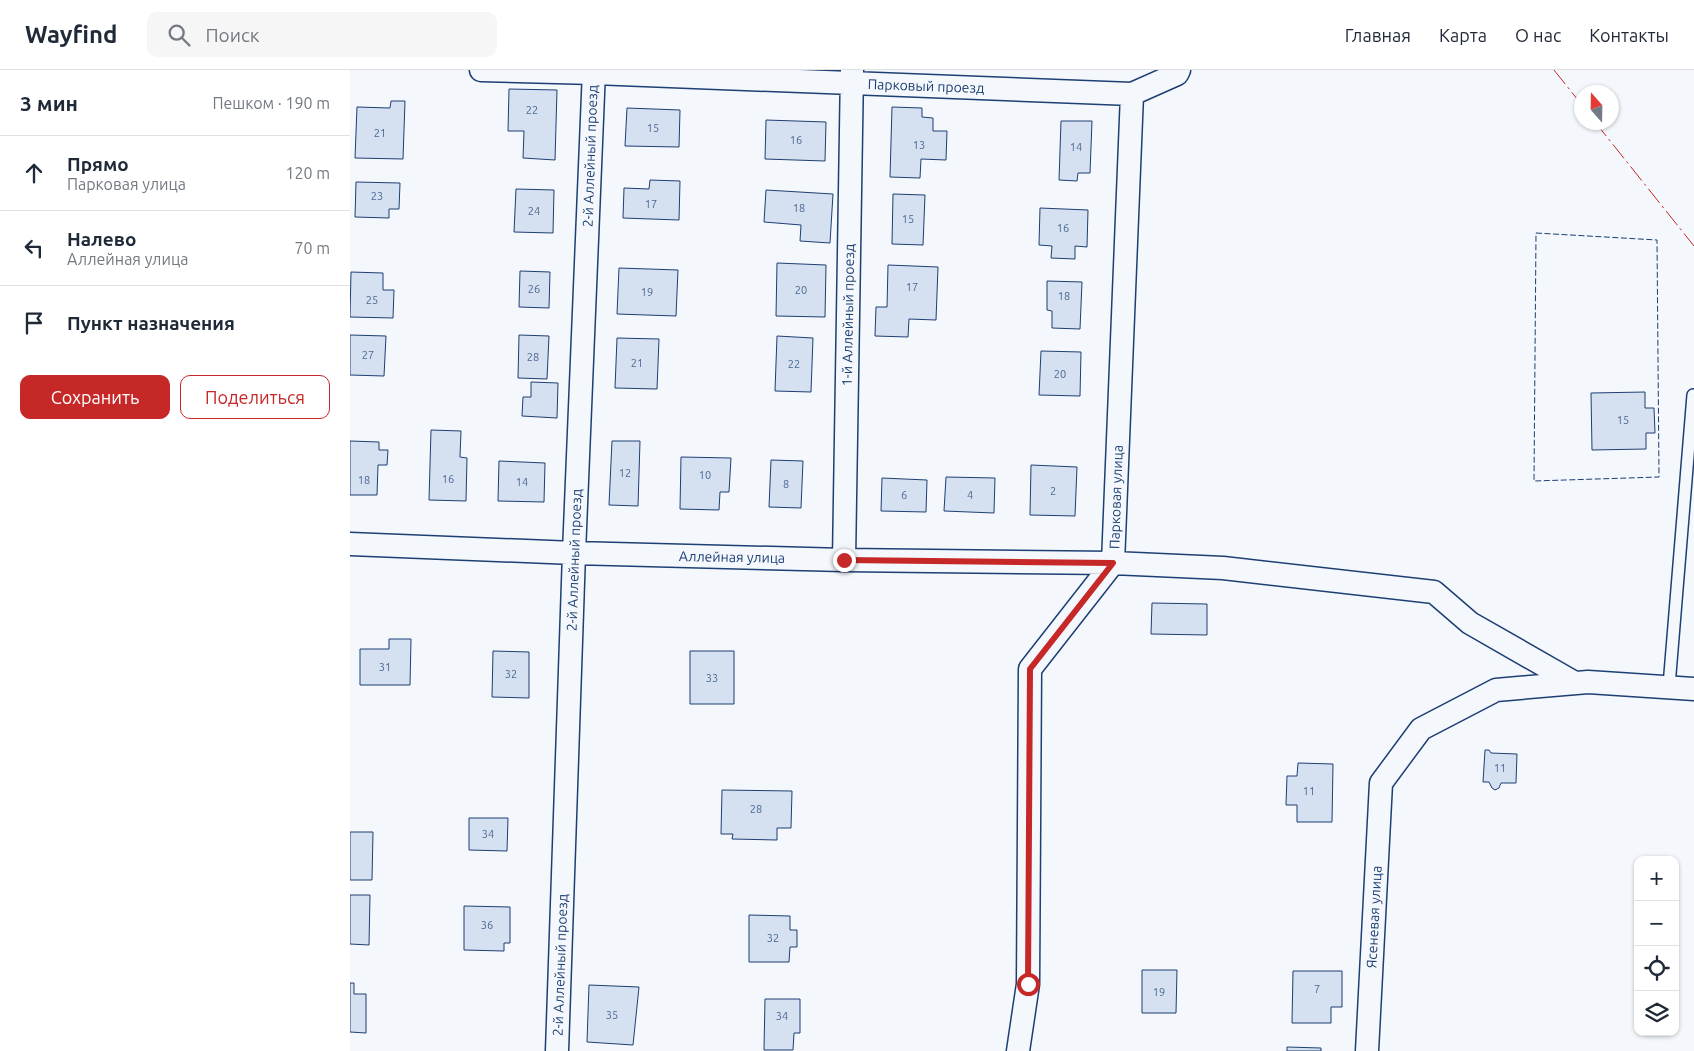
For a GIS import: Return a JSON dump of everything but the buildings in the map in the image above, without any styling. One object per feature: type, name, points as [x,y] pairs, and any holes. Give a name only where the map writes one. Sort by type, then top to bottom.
[{"type":"street","name":"Парковый проезд","points":[[481,70],[852,76],[1132,94]]},
{"type":"street","points":[[1132,94],[1177,74],[1179,70]]},
{"type":"street","name":"2-й Аллейный проезд","points":[[557,1051],[574,553],[594,71]]},
{"type":"street","name":"1-й Аллейный проезд","points":[[844,560],[852,76]]},
{"type":"street","name":"Парковая улица","points":[[1018,1051],[1028,984],[1030,669],[1113,563],[1132,94]]},
{"type":"street","name":"Аллейная улица","points":[[350,544],[574,553],[844,560],[1113,563],[1223,568],[1434,592],[1470,623],[1575,682]]},
{"type":"street","points":[[1575,682],[1669,686],[1694,689]]},
{"type":"street","name":"Ясеневая улица","points":[[1367,1051],[1381,783],[1421,728],[1496,690],[1575,682]]},
{"type":"lane","points":[[1669,686],[1693,394]]},
{"type":"fence","points":[[1536,233],[1657,240],[1659,477],[1534,481],[1536,233]]},
{"type":"power","points":[[1554,70],[1574,95]]},
{"type":"power","points":[[1601,130],[1694,246]]},
{"type":"route","points":[[844,560],[1113,563],[1030,669],[1028,984]]}]
